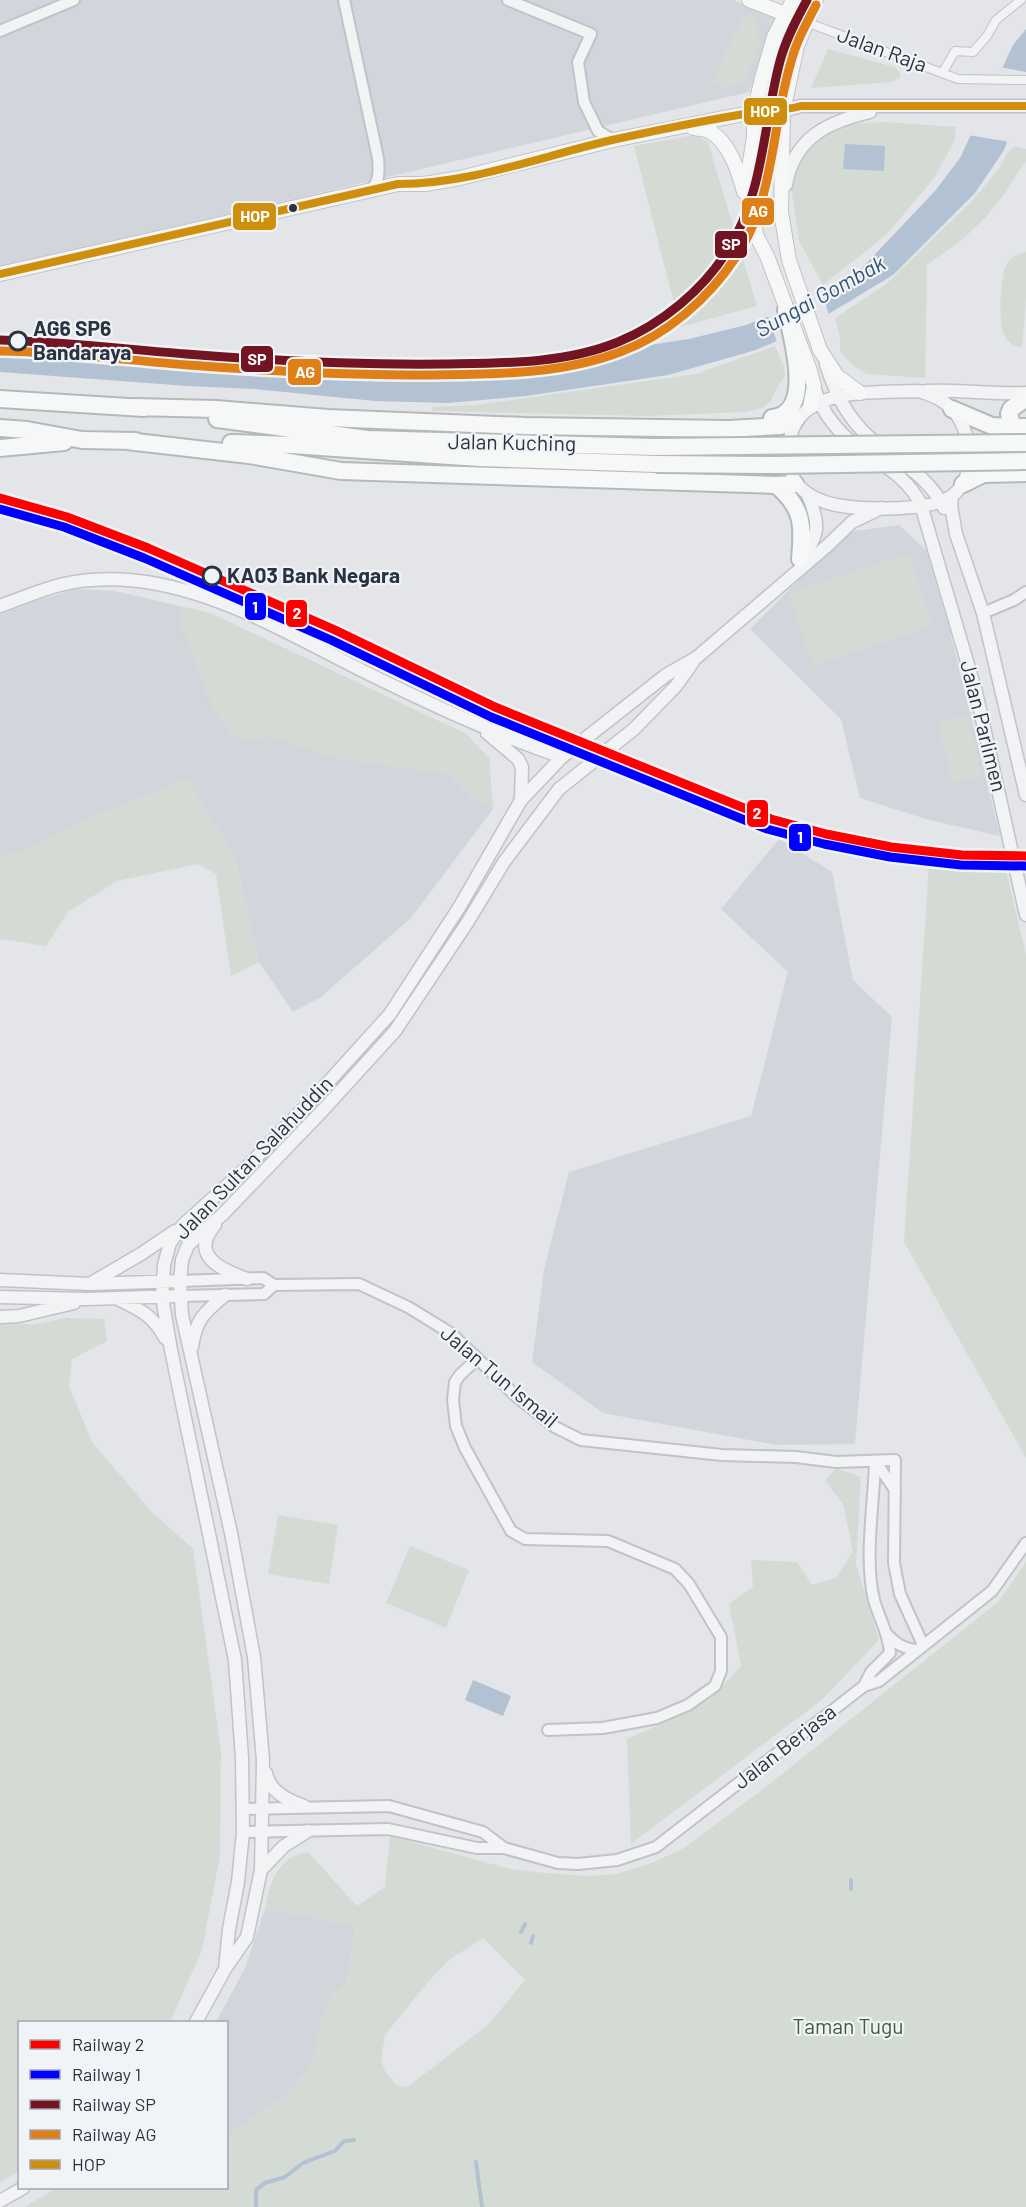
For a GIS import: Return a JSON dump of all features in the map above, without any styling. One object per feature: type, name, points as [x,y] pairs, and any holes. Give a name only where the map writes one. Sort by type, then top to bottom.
[{"type":"highway","points":[[675,427],[779,418],[794,406],[798,392],[800,357],[786,310]]},
{"type":"highway","points":[[1019,427],[1009,414],[1026,398]]},
{"type":"highway","name":"Jalan Kuching","points":[[0,399],[134,407],[367,439],[656,455],[777,465],[1026,461]]},
{"type":"highway","points":[[134,407],[216,409],[328,418],[477,424],[729,429],[780,426],[795,420]]},
{"type":"highway","points":[[952,410],[992,426],[1019,427]]},
{"type":"highway","name":"Jalan Kuching","points":[[0,428],[27,430],[82,440],[292,445],[479,458],[656,455],[1026,443]]},
{"type":"highway","points":[[723,482],[736,471],[744,459],[742,441],[729,429]]},
{"type":"highway","points":[[0,448],[82,440]]},
{"type":"highway","points":[[127,441],[249,455],[341,471],[723,482],[801,489]]},
{"type":"highway","points":[[948,494],[983,474],[1026,473]]},
{"type":"highway","points":[[776,485],[794,502],[801,519],[800,559]]},
{"type":"main road","points":[[749,0],[806,22]]},
{"type":"main road","points":[[756,234],[748,174],[754,137],[754,112],[774,37],[793,0]]},
{"type":"main road","points":[[816,0],[797,46],[783,111],[781,212],[789,260],[820,350],[837,376],[860,393]]},
{"type":"main road","points":[[0,274],[398,184],[425,184],[460,178],[613,140],[754,112],[783,111]]},
{"type":"main road","points":[[683,127],[706,130],[714,135],[733,159],[756,234],[786,310]]},
{"type":"main road","points":[[800,357],[813,386],[817,407]]},
{"type":"street","points":[[0,31],[74,0]]},
{"type":"street","points":[[344,0],[378,158],[378,177],[374,188],[370,190]]},
{"type":"street","points":[[508,0],[591,34],[578,62],[584,102],[598,131],[613,140]]},
{"type":"street","points":[[943,72],[955,51],[973,52],[987,36],[996,20],[1021,0]]},
{"type":"street","name":"Jalan Raja","points":[[806,22],[958,79],[1026,80]]},
{"type":"street","points":[[783,111],[801,106],[1020,106],[1026,115]]},
{"type":"street","points":[[781,212],[788,172],[796,154],[805,143],[825,126],[848,117],[888,107]]},
{"type":"street","points":[[378,158],[389,177],[398,184]]},
{"type":"street","points":[[820,350],[839,400],[857,424],[872,439],[948,494]]},
{"type":"street","points":[[795,420],[817,407],[860,393],[945,390],[1026,393]]},
{"type":"street","points":[[919,391],[940,399],[952,410]]},
{"type":"street","name":"Jalan Parlimen","points":[[817,407],[849,441],[896,474],[919,501],[976,692],[992,754],[1026,915]]},
{"type":"street","name":"Jalan Parlimen","points":[[952,410],[964,427],[968,447],[968,466],[948,494],[956,534],[983,613],[1026,795]]},
{"type":"street","name":"Jalan Sultan Salahuddin","points":[[783,582],[812,544],[816,533],[815,512],[789,470],[789,435],[795,420]]},
{"type":"street","points":[[801,489],[837,506],[881,508],[905,507],[948,494]]},
{"type":"street","name":"Jalan Parlimen","points":[[905,507],[916,517],[930,540]]},
{"type":"street","name":"Jalan Sultan Salahuddin","points":[[225,1969],[243,1832],[242,1758],[235,1660],[162,1297],[166,1254],[170,1243],[183,1225],[244,1170],[313,1099],[390,1014],[460,906],[521,801],[562,757],[666,675],[696,658],[852,522],[881,508]]},
{"type":"street","points":[[0,606],[56,585],[75,581],[109,580],[176,587],[194,592],[265,623],[477,724],[518,742],[562,757]]},
{"type":"street","points":[[983,613],[1014,600],[1026,592]]},
{"type":"street","name":"Jalan Sultan Salahuddin","points":[[197,2021],[225,1969],[247,1937],[261,1870],[263,1760],[254,1657],[231,1533],[190,1357],[180,1296],[182,1260],[188,1245],[223,1214],[395,1031],[467,923],[504,862],[559,789],[634,729],[676,686],[696,658]]},
{"type":"street","points":[[477,724],[518,759],[522,767],[521,801]]},
{"type":"street","points":[[223,1214],[207,1234],[206,1245],[209,1256],[215,1265],[225,1271],[247,1278]]},
{"type":"street","points":[[90,1284],[141,1254],[183,1225]]},
{"type":"street","name":"Jalan Tun Ismail","points":[[0,1280],[90,1284],[263,1278],[274,1285],[359,1284],[408,1306],[452,1334],[516,1396],[555,1427],[581,1440],[722,1455],[796,1457],[836,1462],[895,1460],[894,1563],[900,1594],[919,1648]]},
{"type":"street","name":"Jalan Tun Ismail","points":[[0,1297],[87,1299],[264,1294],[274,1285]]},
{"type":"street","points":[[190,1357],[198,1323],[202,1316],[225,1295]]},
{"type":"street","points":[[117,1298],[150,1316],[159,1326],[171,1350]]},
{"type":"street","points":[[0,1317],[20,1317],[87,1299]]},
{"type":"street","points":[[477,1359],[459,1375],[455,1382],[453,1400],[456,1426],[465,1448],[511,1532],[525,1539],[608,1541],[675,1569],[690,1584],[721,1637],[721,1671],[716,1686],[688,1705],[657,1718],[603,1728],[548,1730]]},
{"type":"street","points":[[875,1461],[895,1490]]},
{"type":"street","points":[[864,1686],[871,1672],[889,1657],[890,1648],[887,1633],[874,1599],[871,1567],[875,1461]]},
{"type":"street","name":"Jalan Berjasa","points":[[243,1832],[388,1829],[477,1848],[504,1848],[540,1860],[578,1864],[617,1860],[656,1847],[864,1686],[879,1681],[992,1591],[1026,1543]]},
{"type":"street","points":[[887,1633],[894,1643],[904,1648],[919,1648]]},
{"type":"street","points":[[263,1760],[267,1781],[280,1795],[304,1806]]},
{"type":"street","name":"Jalan Berjasa","points":[[243,1809],[389,1806],[483,1832],[504,1848]]},
{"type":"street","points":[[261,1870],[284,1846],[308,1831]]},
{"type":"street","points":[[0,2201],[20,2189]]},
{"type":"shaded area","points":[[0,0],[733,0],[779,18],[749,92],[0,268]]},
{"type":"shaded area","points":[[899,525],[926,550],[949,627],[1000,836],[929,820],[860,798],[841,719],[750,629],[847,532]]},
{"type":"shaded area","points":[[77,589],[115,591],[210,613],[466,734],[489,758],[493,809],[411,918],[321,997],[293,1012],[259,962],[234,854],[95,815],[14,855],[0,856],[0,614],[34,601]]},
{"type":"shaded area","points":[[779,839],[832,872],[853,980],[892,1017],[855,1444],[776,1445],[603,1413],[532,1362],[544,1270],[569,1172],[751,1116],[788,972],[721,909]]},
{"type":"shaded area","points":[[265,1909],[356,1925],[347,1982],[330,1996],[311,2065],[289,2092],[228,2136],[228,2021],[217,2021],[245,1968]]},
{"type":"green space","points":[[747,15],[756,19],[760,45],[744,82],[723,89],[712,82],[743,17]]},
{"type":"green space","points":[[828,49],[894,67],[900,72],[900,78],[892,82],[811,88]]},
{"type":"green space","points":[[885,122],[956,127],[955,140],[935,177],[886,235],[823,285],[799,241],[790,179],[801,154],[821,133],[838,125]]},
{"type":"green space","points":[[695,135],[708,142],[757,306],[680,327],[634,146]]},
{"type":"green space","points":[[1015,146],[1026,149],[1026,162],[1005,193],[986,217],[964,238],[927,265],[925,378],[867,374],[855,367],[840,352],[840,338],[835,318],[885,285],[974,199],[1000,167],[1007,153]]},
{"type":"green space","points":[[1026,252],[1026,298],[1022,348],[1012,344],[1004,335],[1001,299],[1007,264],[1013,257]]},
{"type":"green space","points":[[775,346],[784,367],[785,376],[771,401],[763,408],[746,412],[648,416],[432,411],[432,407],[476,405],[696,374]]},
{"type":"green space","points":[[909,553],[933,626],[813,666],[789,593]]},
{"type":"green space","points":[[183,607],[210,613],[466,734],[489,758],[493,809],[474,800],[448,774],[344,760],[272,737],[252,740],[231,735],[212,707],[179,619]]},
{"type":"green space","points":[[967,715],[982,776],[953,783],[938,723]]},
{"type":"green space","points":[[187,779],[234,854],[259,962],[231,976],[216,874],[198,864],[117,881],[68,912],[46,946],[0,939],[0,856],[14,855],[95,815]]},
{"type":"green space","points":[[929,864],[1006,871],[1026,954],[1026,1458],[904,1242]]},
{"type":"green space","points":[[66,1318],[104,1319],[107,1341],[72,1359],[69,1386],[92,1442],[151,1511],[193,1549],[221,1751],[220,1856],[202,1950],[170,2021],[18,2021],[18,2172],[0,2183],[0,1324],[37,1324]]},
{"type":"green space","points":[[836,1468],[861,1477],[856,1564],[879,1640],[823,1699],[631,1844],[627,1739],[710,1699],[741,1666],[729,1604],[753,1587],[751,1560],[797,1562],[812,1585],[836,1578],[853,1551],[843,1504],[825,1481]]},
{"type":"green space","points":[[278,1515],[338,1525],[329,1584],[268,1574]]},
{"type":"green space","points":[[410,1546],[469,1570],[446,1628],[386,1603]]},
{"type":"green space","name":"Taman Tugu","points":[[1026,1562],[1026,2207],[25,2207],[54,2189],[228,2189],[228,2136],[289,2092],[311,2065],[330,1996],[347,1982],[356,1925],[265,1909],[269,1890],[277,1872],[289,1859],[308,1852],[357,1906],[385,1887],[390,1836],[510,1869],[590,1876],[616,1874],[652,1863],[684,1848],[758,1793],[998,1602]],"holes":[[[483,1938],[525,1980],[488,2025],[410,2085],[397,2086],[385,2071],[381,2060],[385,2035],[449,1960]]]},
{"type":"water","name":"Sungai Gombak","points":[[1026,29],[1026,93],[1004,150],[975,193],[893,275],[802,330],[756,350],[668,375],[526,396],[448,403],[375,401],[253,389],[0,372],[0,351],[186,358],[403,377],[523,366],[689,339],[746,325],[797,306],[861,269],[935,191],[960,158],[1013,45]]},
{"type":"water","points":[[845,144],[885,146],[884,171],[843,169]]},
{"type":"water","points":[[473,1680],[511,1696],[503,1716],[465,1700]]},
{"type":"pier","points":[[999,67],[1026,72],[1026,101],[1010,142],[968,135]]},
{"type":"pier","points":[[821,290],[830,318],[778,345],[767,313],[796,303]]},
{"type":"waterway","points":[[851,1880],[851,1889]]},
{"type":"waterway","points":[[521,1932],[525,1924]]},
{"type":"waterway","points":[[531,1943],[533,1936]]},
{"type":"waterway","points":[[335,2151],[344,2141],[354,2140]]},
{"type":"waterway","points":[[256,2207],[256,2190],[265,2183],[285,2177],[303,2163],[332,2152]]},
{"type":"waterway","points":[[476,2162],[482,2207]]},
{"type":"rail line","name":"SP","points":[[0,340],[251,359],[412,364],[533,361],[576,355],[618,342],[666,316],[694,292],[728,250],[740,228],[756,182],[782,53],[807,0]]},
{"type":"rail line","name":"AG","points":[[0,351],[278,371],[429,375],[526,372],[550,369],[597,360],[637,345],[670,326],[699,301],[725,272],[749,235],[765,187],[784,87],[793,55],[816,5]]},
{"type":"rail line","name":"2","points":[[0,498],[67,517],[148,548],[335,630],[495,707],[771,819],[826,834],[891,847],[962,855],[1026,856]]},
{"type":"rail line","name":"1","points":[[0,509],[64,527],[144,558],[331,640],[491,717],[767,829],[824,844],[890,857],[961,865],[1026,866]]},
{"type":"transit line","name":"HOP","points":[[0,274],[398,184],[425,183],[479,174],[612,140],[758,112],[801,106],[1026,106]]},
{"type":"place","name":"AG6 SP6 Bandaraya","points":[[18,341]]},
{"type":"place","name":"KA03 Bank Negara","points":[[212,576]]}]
